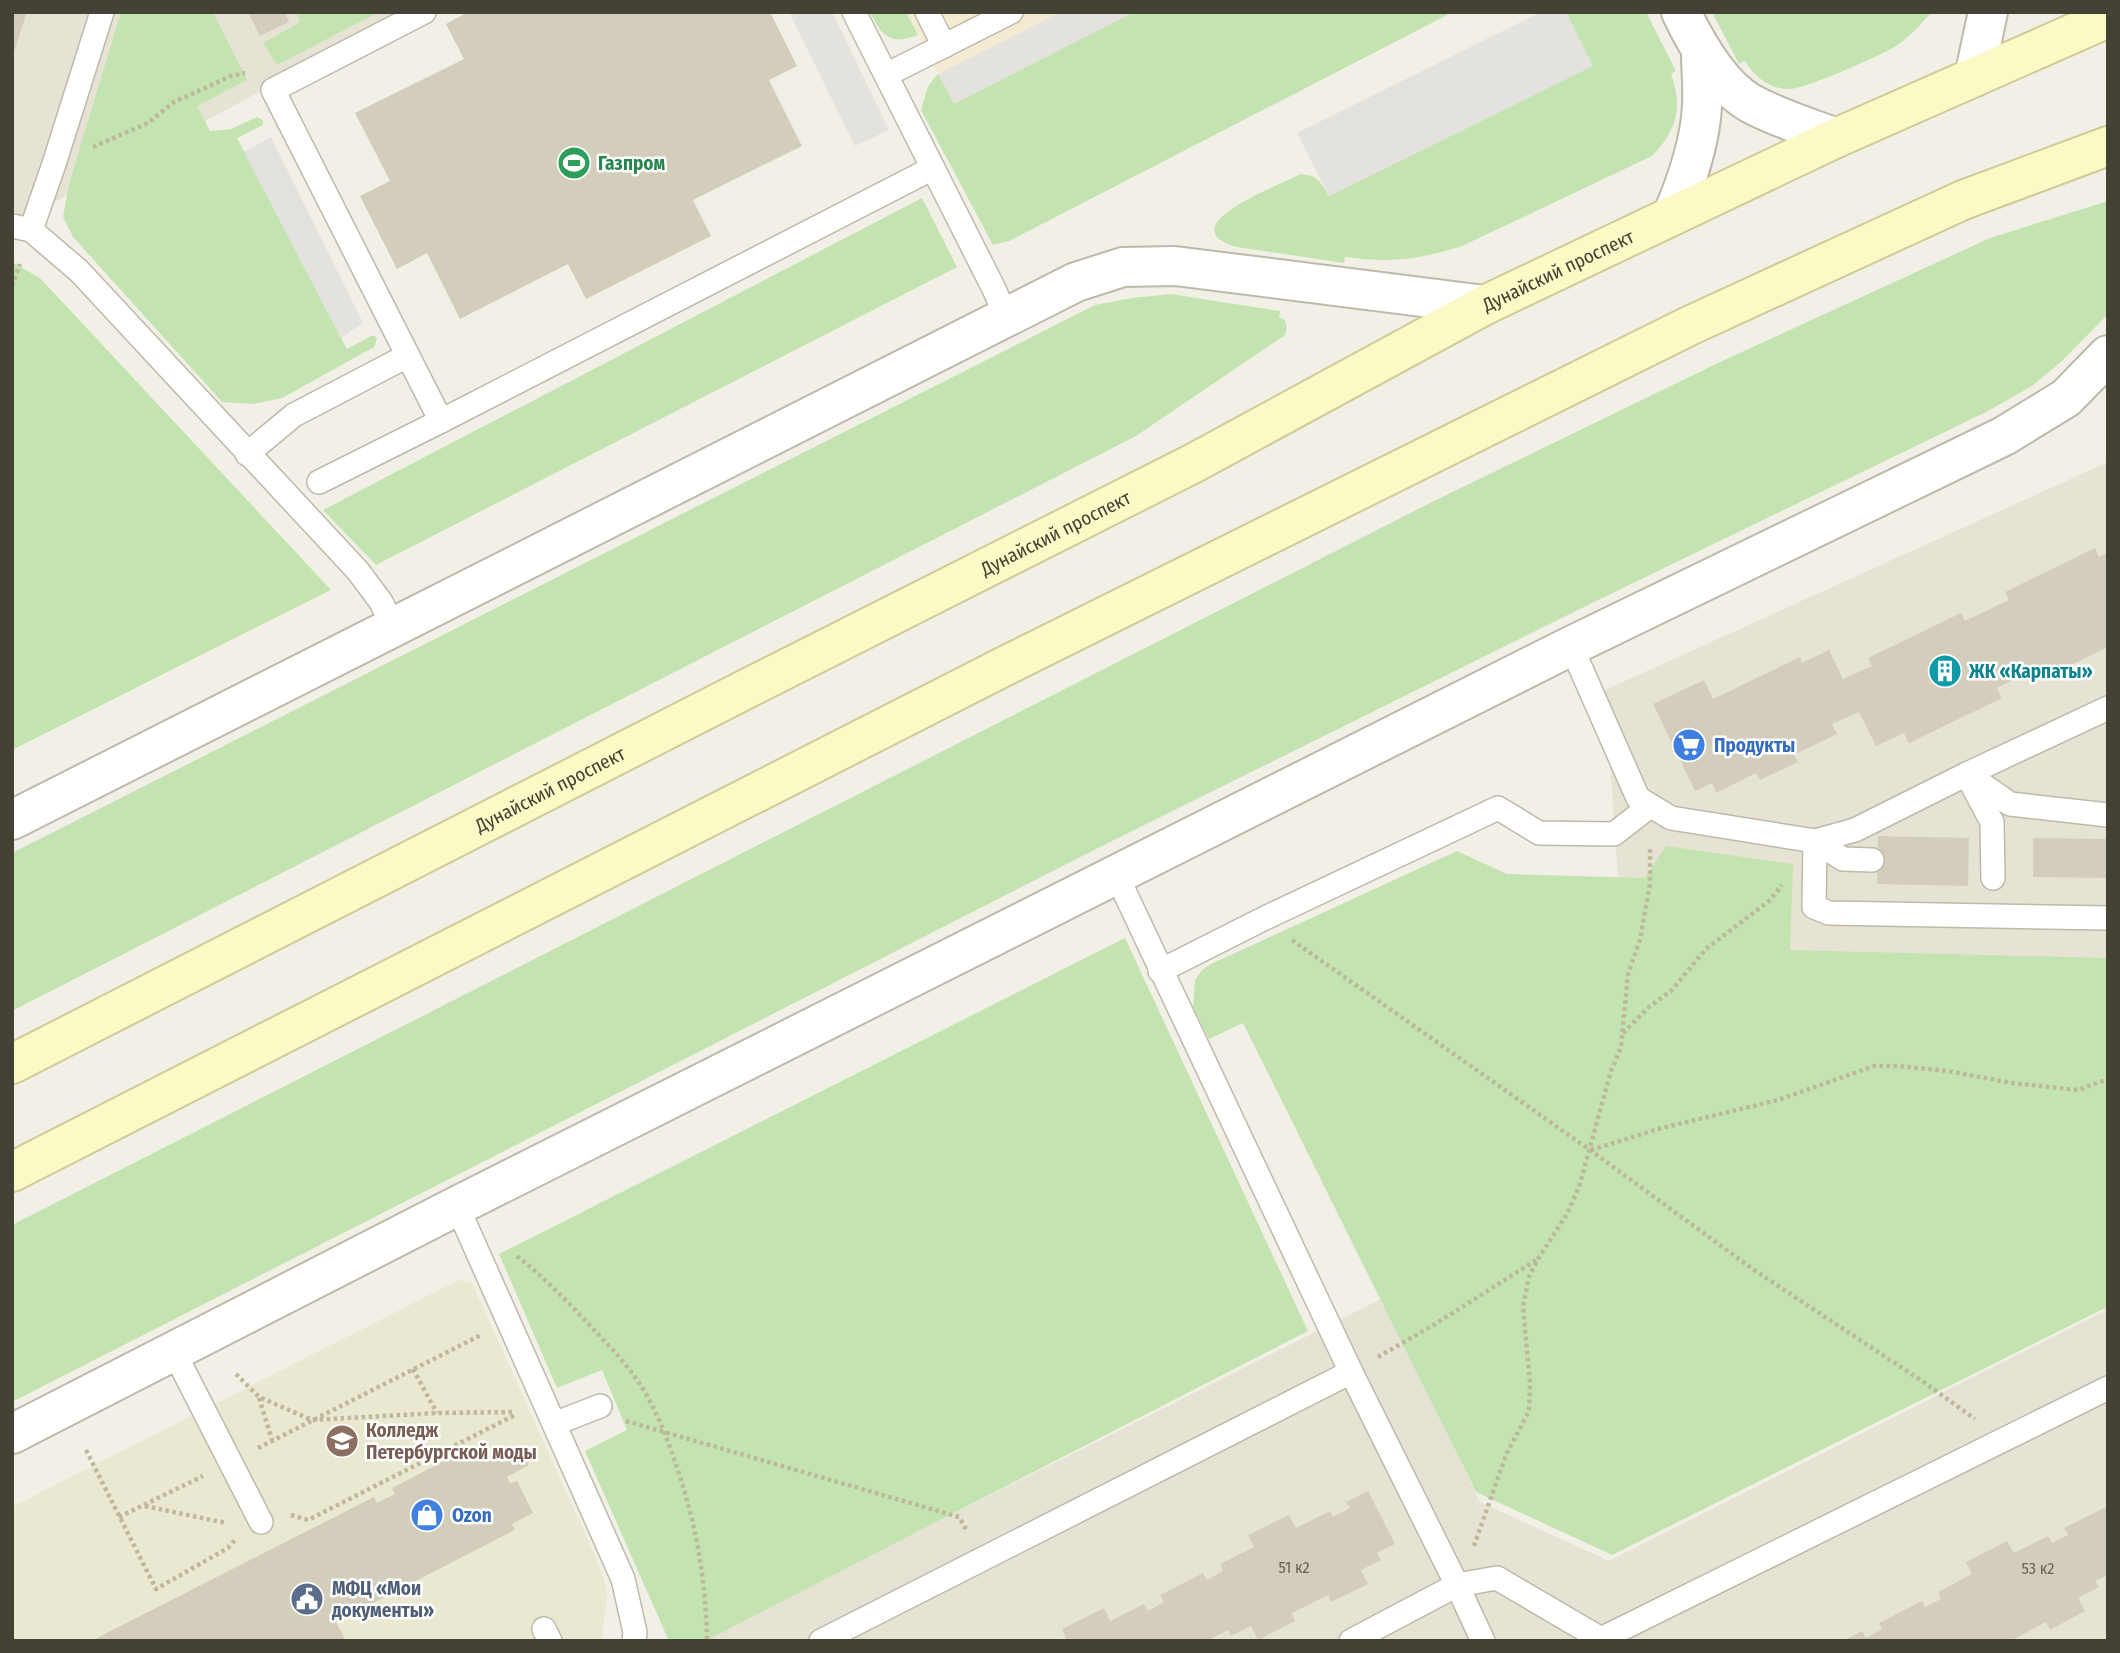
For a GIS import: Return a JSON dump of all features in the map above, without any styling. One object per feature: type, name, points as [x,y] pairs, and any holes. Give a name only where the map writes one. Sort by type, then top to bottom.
[{"type":"main road","name":"Дунайский проспект","points":[[12,1064],[1194,463],[1485,305],[1836,138],[2108,18]]},
{"type":"main road","points":[[12,1172],[1003,667],[1689,326],[1964,200],[2108,146]]},
{"type":"street","points":[[1681,12],[1701,52],[1735,92],[1749,102],[1836,138]]},
{"type":"street","points":[[1974,77],[1988,12]]},
{"type":"street","points":[[1672,215],[1689,176],[1697,139],[1702,107],[1701,52]]},
{"type":"street","points":[[12,820],[1076,282],[1123,267],[1175,266],[1485,305]]},
{"type":"street","points":[[12,1434],[457,1206],[1571,646],[2004,436],[2066,398],[2108,355]]},
{"type":"lane","points":[[102,12],[54,164],[21,228],[79,271],[358,571],[381,602],[394,628]]},
{"type":"lane","points":[[424,12],[273,90],[441,421]]},
{"type":"lane","points":[[854,12],[1006,317]]},
{"type":"lane","points":[[927,12],[944,46]]},
{"type":"lane","points":[[886,75],[1010,12]]},
{"type":"lane","points":[[319,482],[933,168]]},
{"type":"lane","points":[[247,454],[294,415],[407,356]]},
{"type":"lane","points":[[1571,646],[1638,798],[1671,818],[1815,841],[1843,859],[1872,860]]},
{"type":"lane","points":[[1815,841],[1855,830],[2108,708]]},
{"type":"lane","points":[[1967,774],[2010,804],[2108,815]]},
{"type":"lane","points":[[1967,774],[1992,822],[1993,877]]},
{"type":"lane","points":[[1160,971],[1498,808],[1539,833],[1614,834],[1650,806]]},
{"type":"lane","points":[[1815,841],[1814,907],[1829,913],[2108,918]]},
{"type":"lane","points":[[1116,874],[1351,1373],[1483,1641]]},
{"type":"lane","points":[[457,1206],[623,1579],[635,1641]]},
{"type":"lane","points":[[173,1350],[261,1522]]},
{"type":"lane","points":[[821,1641],[1351,1373]]},
{"type":"lane","points":[[1351,1641],[1457,1585],[1497,1578],[1599,1640],[2108,1388]]},
{"type":"lane","points":[[554,1424],[600,1406]]},
{"type":"path","points":[[54,164],[148,123],[174,102],[232,76],[252,72]]},
{"type":"path","points":[[1457,1585],[1479,1534],[1506,1455],[1529,1411],[1530,1383],[1523,1307],[1529,1277],[1567,1214],[1579,1187],[1611,1072],[1621,1047],[1628,974],[1640,940],[1650,884],[1650,806]]},
{"type":"path","points":[[1622,1034],[1649,1007],[1671,991],[1706,949],[1769,901],[1815,841]]},
{"type":"path","points":[[1284,934],[1590,1150],[1754,1270],[1956,1406]]},
{"type":"path","points":[[1590,1150],[1658,1129],[1778,1100],[1874,1066],[1897,1066],[2078,1090],[2108,1079]]},
{"type":"path","points":[[507,1248],[568,1301],[633,1374],[665,1433],[694,1520],[702,1569],[706,1641]]},
{"type":"path","points":[[1351,1373],[1538,1259]]},
{"type":"path","points":[[119,1517],[507,1322]]},
{"type":"path","points":[[414,1369],[437,1412]]},
{"type":"path","points":[[236,1374],[259,1397],[312,1420],[437,1412],[521,1412]]},
{"type":"path","points":[[259,1397],[272,1440]]},
{"type":"path","points":[[600,1406],[618,1419],[959,1517],[983,1559]]},
{"type":"path","points":[[144,1506],[235,1524]]},
{"type":"shaded area","points":[[12,12],[408,12],[12,225]]},
{"type":"shaded area","points":[[789,12],[832,12],[889,130],[855,146]]},
{"type":"shaded area","points":[[906,12],[1134,12],[954,104]]},
{"type":"shaded area","points":[[1061,12],[1134,12],[954,104],[938,74]]},
{"type":"shaded area","points":[[1541,12],[1566,12],[1593,66],[1329,196],[1297,133]]},
{"type":"shaded area","points":[[271,137],[363,323],[341,338],[244,152]]},
{"type":"shaded area","points":[[2108,462],[2108,965],[1623,951],[1605,690]]},
{"type":"shaded area","name":"Колледж Петербургской моды","points":[[459,1280],[472,1283],[597,1560],[606,1585],[607,1600],[601,1641],[12,1641],[12,1507]]},
{"type":"shaded area","points":[[1381,1299],[1480,1502],[1609,1561],[2108,1309],[2108,1641],[700,1641]]},
{"type":"green space","points":[[121,12],[213,12],[247,80],[197,106],[210,131],[231,129],[257,117],[263,120],[263,125],[237,138],[347,349],[371,336],[377,339],[374,347],[282,398],[253,404],[222,402],[73,237],[63,217],[69,184]]},
{"type":"green space","points":[[296,12],[379,12],[277,65],[263,43],[300,22]]},
{"type":"green space","points":[[870,12],[906,12],[918,35],[900,39],[888,37]]},
{"type":"green space","points":[[1134,12],[1453,12],[1009,241],[993,245],[921,110],[928,86],[938,74],[955,103]]},
{"type":"green space","points":[[1566,12],[1646,12],[1676,71],[1671,74],[1677,97],[1675,118],[1667,137],[1652,156],[1462,246],[1418,257],[1376,260],[1345,257],[1344,263],[1237,247],[1219,239],[1214,229],[1221,218],[1254,196],[1301,174],[1319,180],[1329,196],[1592,66]]},
{"type":"green space","points":[[1712,12],[1932,12],[1896,46],[1826,78],[1789,89],[1775,87],[1763,81],[1745,61],[1739,64]]},
{"type":"green space","points":[[922,198],[957,267],[376,565],[323,510]]},
{"type":"green space","points":[[2108,201],[2108,314],[2062,361],[2032,386],[1986,412],[1592,603],[1102,846],[12,1402],[12,1225],[1430,503],[1718,363],[1990,238]]},
{"type":"green space","points":[[12,262],[40,278],[331,590],[12,750]]},
{"type":"green space","points":[[1171,294],[1280,311],[1279,317],[1285,320],[1287,327],[1285,335],[1136,436],[12,1011],[12,853],[1095,305]]},
{"type":"green space","points":[[1666,846],[1793,864],[1790,950],[2108,958],[2108,1309],[2103,1309],[1612,1555],[1476,1492],[1243,1023],[1209,1039],[1193,1007],[1195,980],[1202,970],[1211,964],[1457,851],[1507,874],[1645,878]]},
{"type":"green space","points":[[1125,938],[1308,1331],[705,1641],[669,1641],[585,1451],[627,1430],[602,1370],[557,1388],[499,1254]]},
{"type":"building","points":[[12,12],[27,12],[13,55],[12,55]]},
{"type":"building","points":[[248,12],[285,12],[289,22],[260,36]]},
{"type":"building","name":"Газпром","points":[[468,12],[770,12],[797,66],[769,80],[802,146],[693,200],[711,236],[586,299],[568,264],[460,319],[427,253],[397,269],[360,196],[390,181],[355,113],[464,59],[446,24]]},
{"type":"building","name":"ЖК «Карпаты»","points":[[2095,548],[2099,557],[2108,552],[2108,647],[2046,677],[2041,666],[1997,688],[2002,698],[1909,743],[1904,733],[1876,746],[1859,712],[1832,724],[1837,734],[1794,755],[1798,762],[1760,780],[1756,773],[1716,793],[1712,783],[1695,791],[1653,704],[1704,680],[1713,699],[1800,657],[1802,663],[1829,650],[1843,679],[1872,666],[1868,658],[1961,613],[1965,621],[2009,600],[2005,592]]},
{"type":"building","points":[[1878,836],[1969,838],[1968,886],[1877,884]]},
{"type":"building","points":[[2033,838],[2108,839],[2108,878],[2033,877]]},
{"type":"building","points":[[473,1446],[477,1455],[486,1450],[492,1461],[519,1446],[529,1465],[507,1477],[510,1484],[517,1481],[533,1513],[512,1524],[515,1530],[336,1622],[346,1641],[91,1641],[374,1497],[377,1503],[395,1494],[392,1488]]},
{"type":"building","points":[[1368,1491],[1395,1544],[1377,1553],[1381,1560],[1361,1570],[1368,1584],[1331,1602],[1328,1595],[1292,1613],[1295,1621],[1258,1640],[1251,1626],[1231,1636],[1228,1630],[1207,1641],[1067,1641],[1062,1629],[1104,1608],[1110,1621],[1144,1604],[1148,1611],[1164,1602],[1160,1595],[1203,1573],[1207,1580],[1223,1571],[1220,1564],[1254,1547],[1248,1535],[1289,1515],[1296,1528],[1330,1511],[1333,1517],[1350,1508],[1346,1502]]},
{"type":"building","points":[[2108,1506],[2108,1575],[2095,1581],[2099,1587],[2078,1598],[2085,1611],[2050,1630],[2046,1622],[2010,1641],[1843,1641],[1862,1631],[1866,1638],[1882,1629],[1879,1623],[1922,1601],[1925,1607],[1941,1599],[1938,1592],[1972,1574],[1966,1562],[2007,1541],[2014,1553],[2048,1536],[2052,1543],[2068,1535],[2064,1528]]},
{"type":"place","name":"Газпром","points":[[574,163]]},
{"type":"place","name":"ЖК «Карпаты»","points":[[1945,671]]},
{"type":"place","name":"Продукты","points":[[1689,745]]},
{"type":"place","name":"Колледж Петербургской моды","points":[[342,1441]]},
{"type":"place","name":"Ozon","points":[[427,1515]]},
{"type":"place","name":"МФЦ «Мои документы»","points":[[307,1599]]}]
